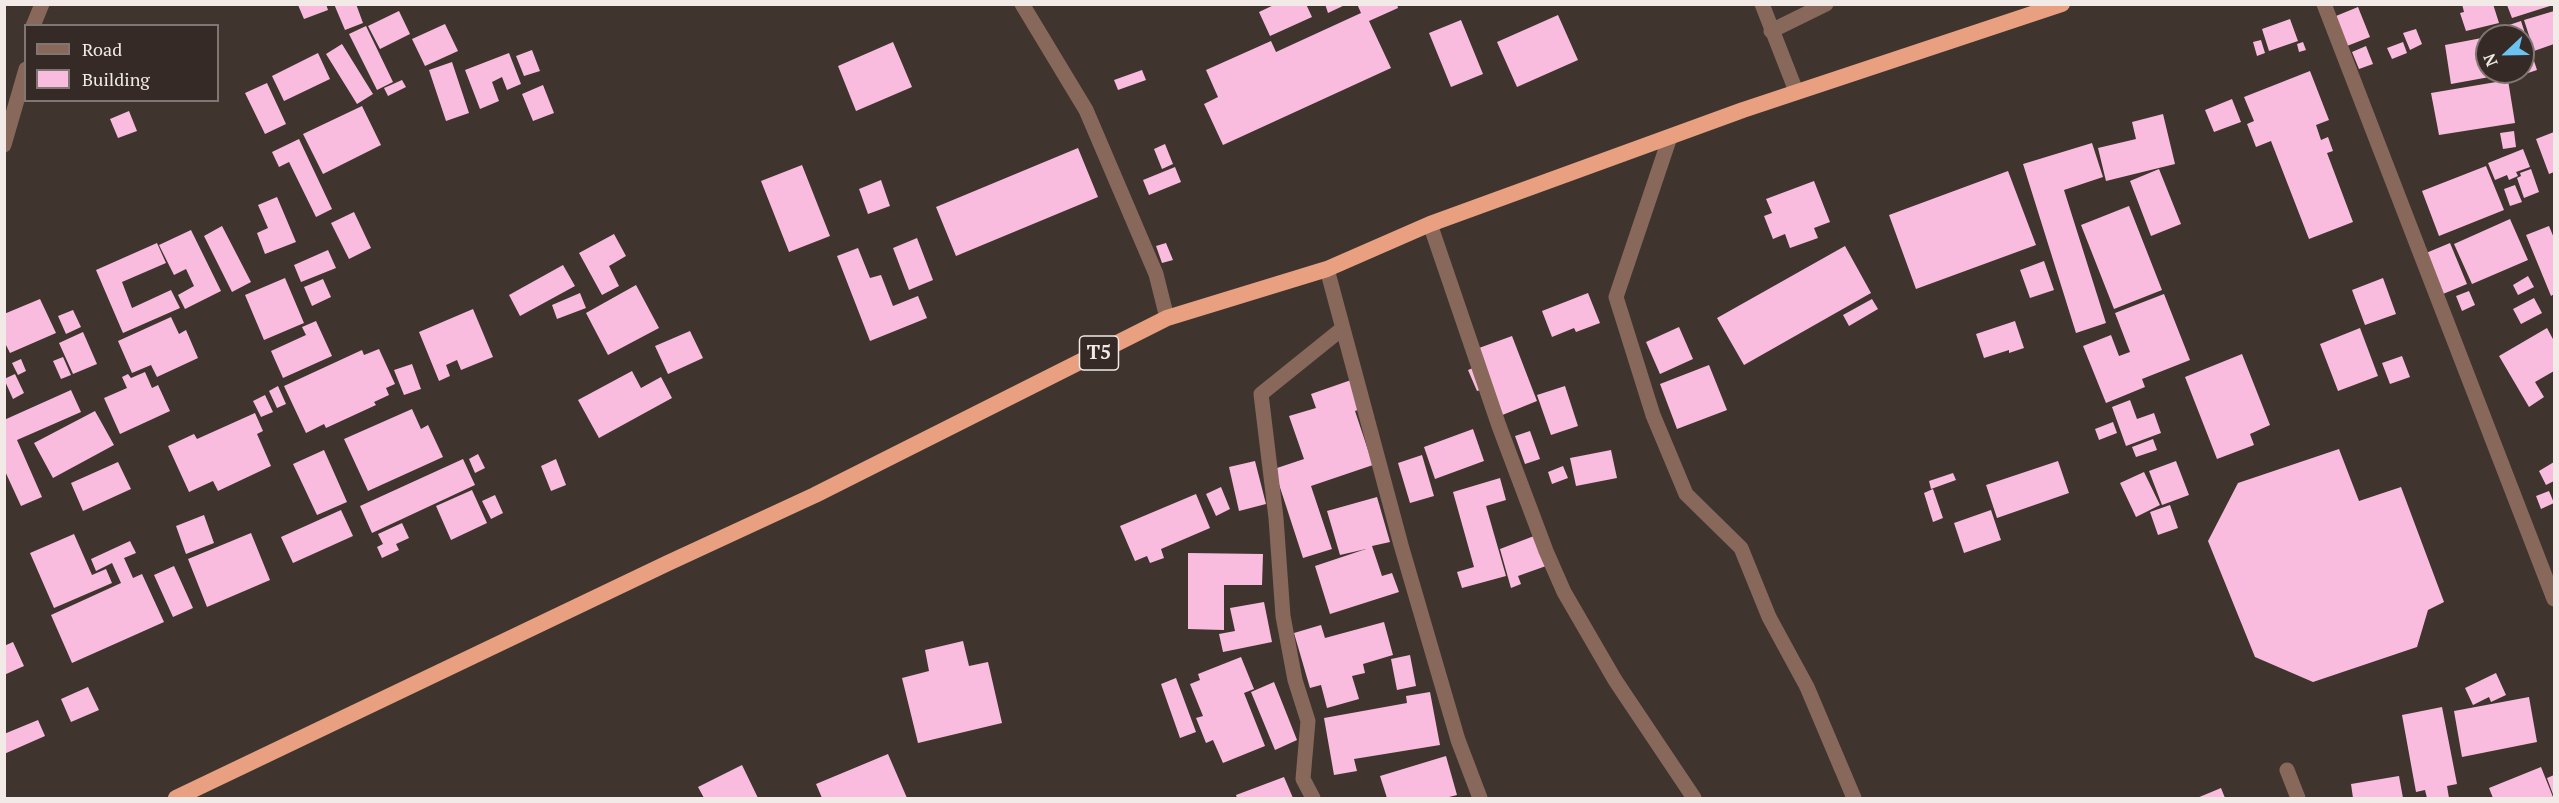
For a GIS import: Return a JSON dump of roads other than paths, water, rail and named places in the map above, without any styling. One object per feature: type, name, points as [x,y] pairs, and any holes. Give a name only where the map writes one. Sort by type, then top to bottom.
[{"type":"highway","name":"T5","points":[[176,798],[815,495],[1167,318],[1327,269],[1430,224],[1796,91],[2062,4]]},
{"type":"street","points":[[34,24],[42,4]]},
{"type":"street","points":[[1022,4],[1086,110],[1156,274],[1167,318]]},
{"type":"street","points":[[1762,4],[1796,91]]},
{"type":"street","points":[[1771,31],[1826,4]]},
{"type":"street","points":[[2324,4],[2554,599]]},
{"type":"street","points":[[4,144],[24,76]]},
{"type":"street","points":[[1670,137],[1616,297],[1653,415],[1686,494],[1741,548],[1769,616],[1807,687],[1854,798]]},
{"type":"street","points":[[1430,224],[1499,426],[1546,551],[1564,592],[1615,680],[1694,798]]},
{"type":"street","points":[[1327,269],[1401,545],[1455,729],[1480,798]]},
{"type":"street","points":[[1313,798],[1303,779],[1308,721],[1295,680],[1283,616],[1276,518],[1261,394],[1343,328]]},
{"type":"street","points":[[2287,770],[2298,798]]}]
